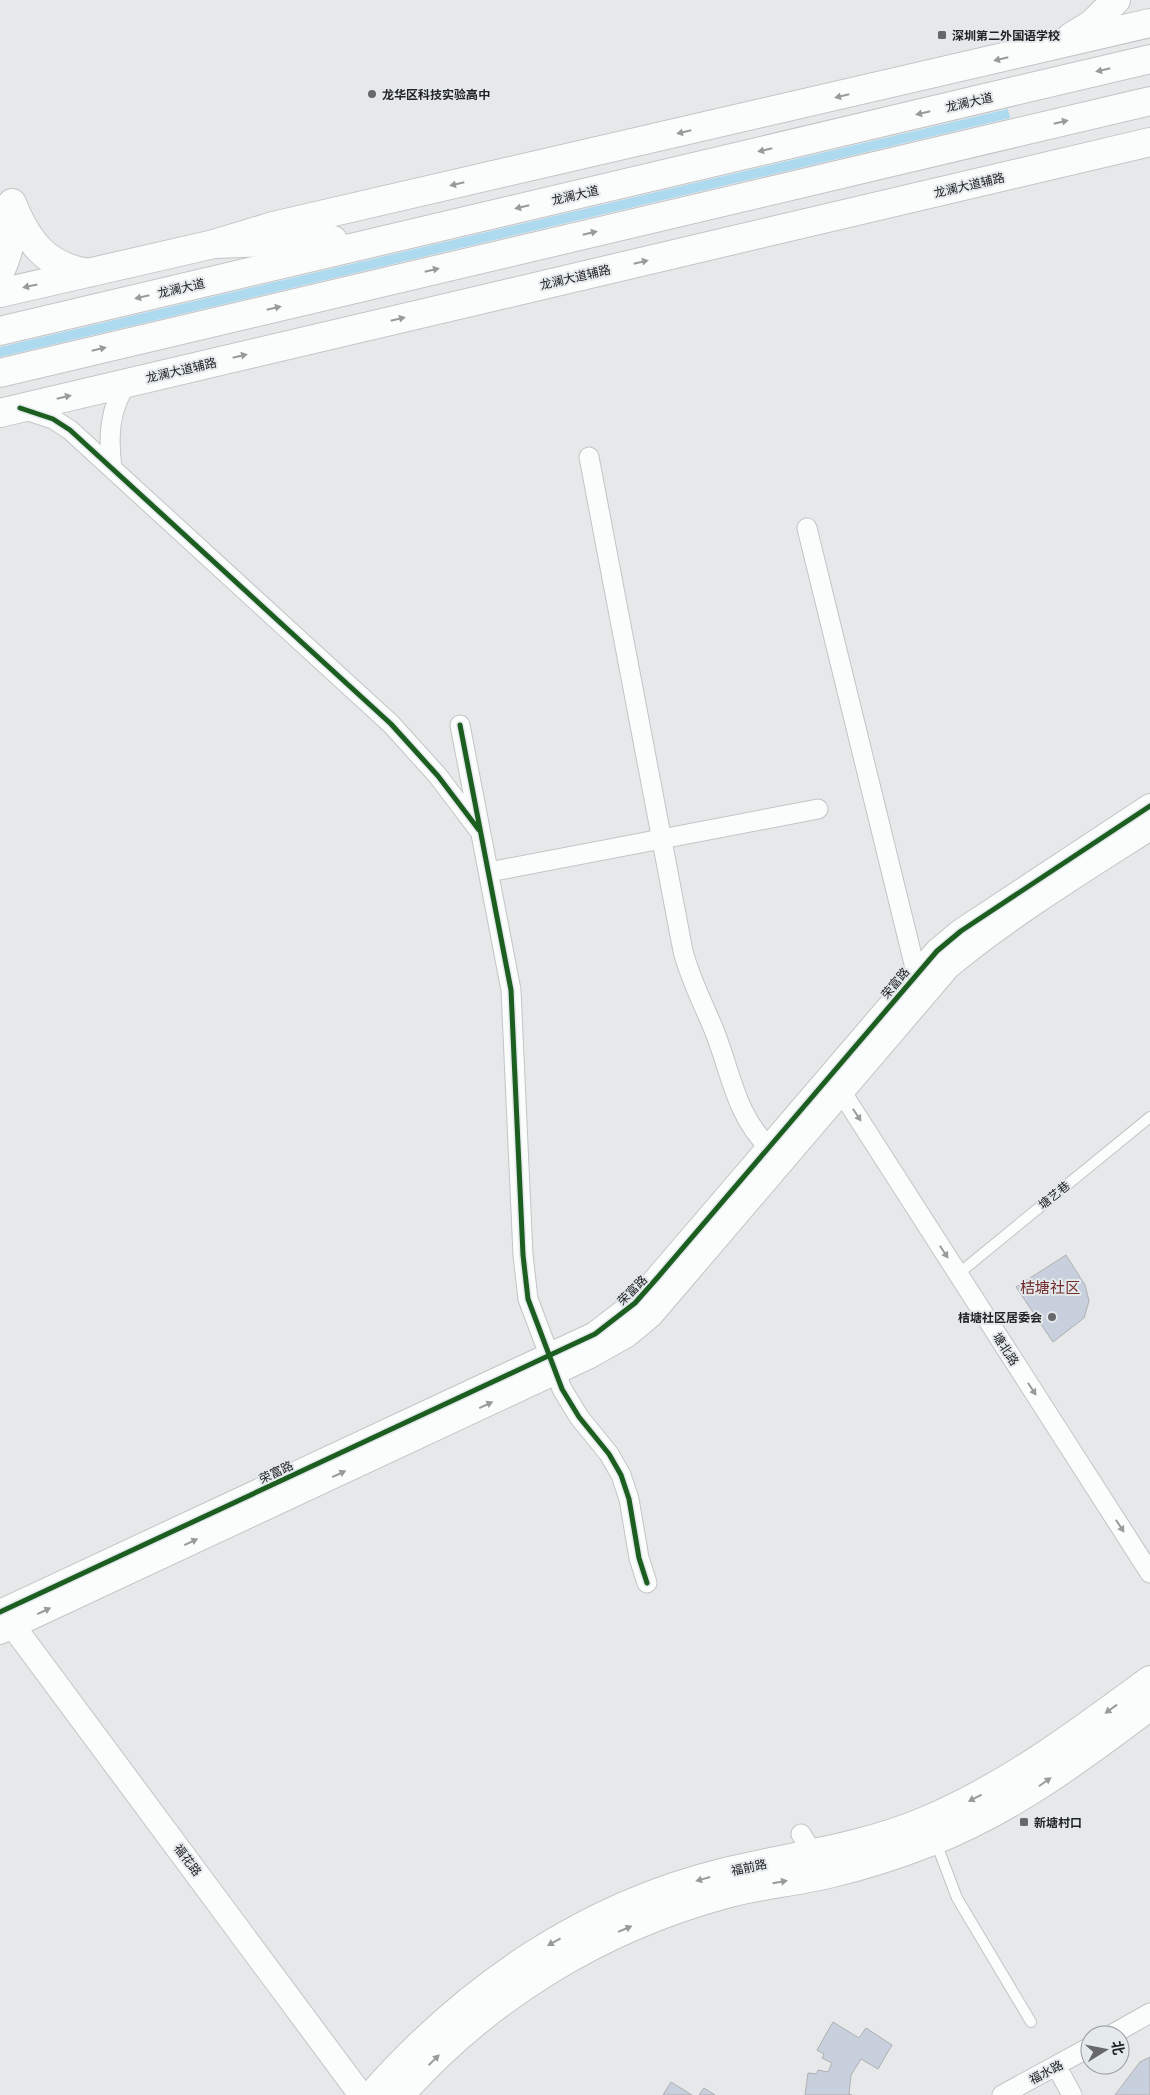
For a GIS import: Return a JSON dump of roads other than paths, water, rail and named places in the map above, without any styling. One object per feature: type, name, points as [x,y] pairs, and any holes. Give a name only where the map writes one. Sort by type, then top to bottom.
[{"type":"main road","points":[[1042,49],[1070,37],[1092,24],[1116,0]]},
{"type":"main road","points":[[0,293],[214,244],[273,226],[1150,23]]},
{"type":"main road","name":"龙澜大道","points":[[0,331],[1150,59]]},
{"type":"main road","points":[[0,372],[1150,101]]},
{"type":"main road","name":"龙澜大道辅路","points":[[10,410],[1150,142]]},
{"type":"main road","points":[[1105,153],[1150,154]]},
{"type":"main road","points":[[0,272],[7,258],[12,233],[12,203],[23,230],[47,256],[62,266],[89,273]]},
{"type":"main road","points":[[214,244],[392,238]]},
{"type":"main road","name":"福前路","points":[[372,2095],[418,2046],[477,1994],[517,1965],[576,1929],[648,1896],[685,1884],[733,1871],[871,1840],[924,1822],[975,1798],[1024,1770],[1150,1680]]},
{"type":"main road","name":"福前路","points":[[400,2095],[432,2061],[490,2010],[529,1982],[586,1948],[629,1928],[692,1904],[766,1885],[814,1854],[878,1861],[935,1840],[984,1817],[1035,1789],[1150,1706]]},
{"type":"street","points":[[112,468],[110,432],[112,414],[118,397],[127,382]]},
{"type":"street","points":[[10,410],[53,419],[70,430],[391,724],[438,776],[482,834]]},
{"type":"street","points":[[589,457],[688,972],[716,1036],[740,1105],[750,1123],[769,1147]]},
{"type":"street","points":[[807,528],[916,972]]},
{"type":"street","points":[[460,725],[511,990],[524,1277],[528,1300],[552,1364],[569,1401],[609,1454],[621,1475],[629,1500],[639,1558],[647,1582]]},
{"type":"street","name":"荣富路","points":[[552,1364],[603,1350],[627,1335],[651,1315],[836,1083],[916,972],[961,931],[1150,806]]},
{"type":"street","points":[[489,872],[818,809]]},
{"type":"street","name":"荣富路","points":[[4,1623],[552,1364],[595,1334],[634,1303],[769,1147],[836,1083],[948,967],[973,946],[1074,876],[1150,828]]},
{"type":"street","name":"塘北路","points":[[836,1083],[1150,1573]]},
{"type":"street","name":"福花路","points":[[4,1623],[361,2095]]},
{"type":"street","points":[[1129,2025],[1150,2013]]},
{"type":"street","name":"福水路","points":[[1002,2095],[1080,2053]]},
{"type":"street","points":[[1057,2067],[1072,2095]]},
{"type":"lane","name":"塘艺巷","points":[[958,1274],[1150,1117]]},
{"type":"lane","points":[[935,1840],[956,1898],[1031,2022]]},
{"type":"place","name":"深圳第二外国语学校","points":[[942,35]]},
{"type":"place","name":"龙华区科技实验高中","points":[[372,94]]},
{"type":"place","name":"桔塘社区居委会","points":[[1052,1317]]},
{"type":"place","name":"新塘村口","points":[[1024,1822]]},
{"type":"district","name":"桔塘社区","points":[[1050,1287]]}]
